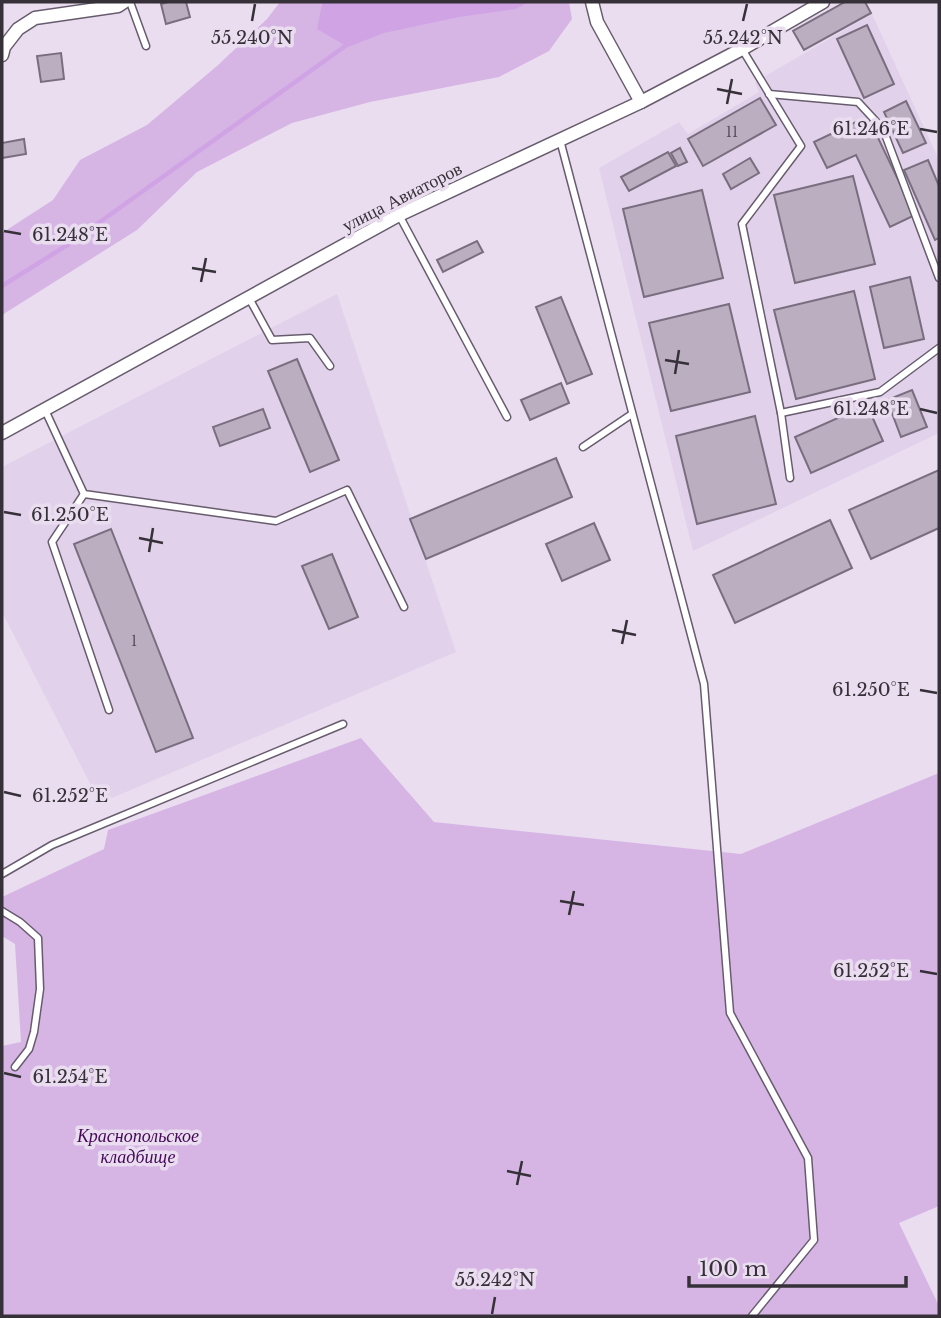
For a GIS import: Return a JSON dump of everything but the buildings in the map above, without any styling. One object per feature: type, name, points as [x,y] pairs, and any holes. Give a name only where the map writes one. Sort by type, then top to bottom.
[{"type":"street","points":[[2,55],[4,47],[18,29],[35,18],[118,6],[124,2]]},
{"type":"street","points":[[592,2],[597,22],[641,102]]},
{"type":"street","name":"улица Авиаторов","points":[[2,433],[399,215],[641,102],[742,49],[823,2]]},
{"type":"lane","points":[[130,2],[146,46]]},
{"type":"lane","points":[[742,49],[801,146],[741,224],[781,413],[790,478]]},
{"type":"lane","points":[[769,94],[858,102],[883,129],[939,278]]},
{"type":"lane","points":[[560,140],[704,684],[730,1013],[808,1158],[814,1240],[752,1316]]},
{"type":"lane","points":[[399,215],[507,417]]},
{"type":"lane","points":[[248,297],[272,340],[310,338],[330,366]]},
{"type":"lane","points":[[781,413],[880,392],[939,348]]},
{"type":"lane","points":[[45,410],[83,495]]},
{"type":"lane","points":[[583,447],[632,414]]},
{"type":"lane","points":[[83,495],[276,521],[347,491],[404,607]]},
{"type":"lane","points":[[83,495],[52,542],[110,710]]},
{"type":"lane","points":[[2,874],[52,845],[343,724]]},
{"type":"lane","points":[[2,911],[38,938],[40,989],[34,1032],[29,1049],[15,1067]]},
{"type":"shaded area","points":[[324,2],[529,2],[516,9],[459,17],[384,33],[348,47],[317,29]]},
{"type":"shaded area","points":[[872,14],[939,160],[939,433],[693,551],[599,168],[679,122],[688,134],[759,92],[755,82]]},
{"type":"shaded area","points":[[337,294],[456,652],[100,803],[2,612],[2,467]]},
{"type":"green space","points":[[280,2],[569,2],[572,19],[549,51],[499,77],[370,102],[292,123],[197,172],[137,230],[2,315],[2,233],[53,200],[80,160],[147,125],[217,66],[267,19]]},
{"type":"green space","name":"Краснопольское кладбище","points":[[361,738],[434,822],[741,854],[939,773],[939,1206],[899,1223],[939,1306],[939,1316],[2,1316],[2,1046],[21,1042],[15,944],[2,936],[2,897],[104,849],[108,830]]},
{"type":"waterway","points":[[2,286],[72,242],[348,44]]}]
